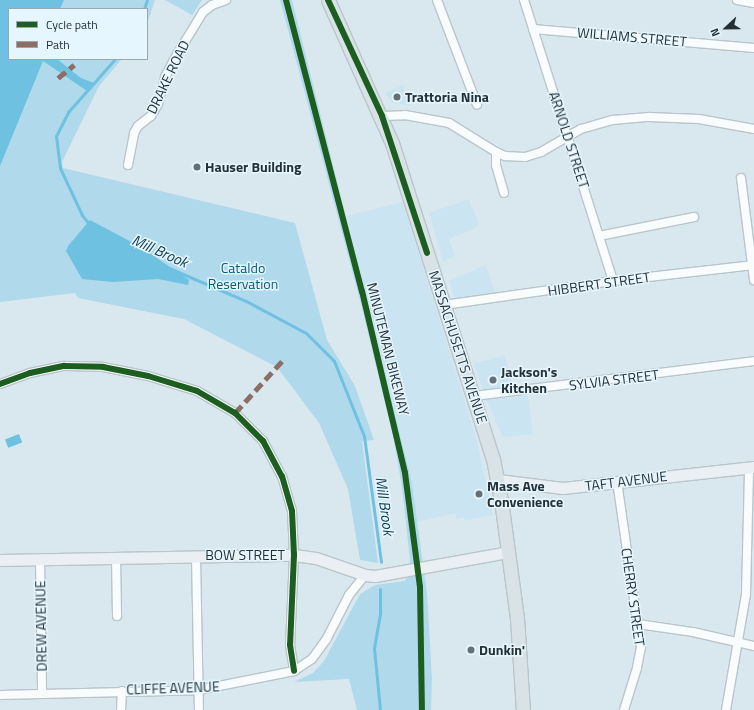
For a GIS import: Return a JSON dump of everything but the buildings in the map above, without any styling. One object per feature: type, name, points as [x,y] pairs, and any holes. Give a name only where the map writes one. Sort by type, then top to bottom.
[{"type":"main road","name":"MASSACHUSETTS AVENUE","points":[[328,0],[382,116],[474,396],[498,480],[519,639],[523,710]]},
{"type":"street","name":"DRAKE ROAD","points":[[128,165],[134,133],[138,126],[151,116],[158,104],[165,77],[178,53],[203,12],[212,5],[226,0]]},
{"type":"street","points":[[437,0],[477,104]]},
{"type":"street","name":"ARNOLD STREET","points":[[524,0],[613,281]]},
{"type":"street","points":[[737,0],[754,3]]},
{"type":"street","name":"WILLIAMS STREET","points":[[534,29],[754,48]]},
{"type":"street","points":[[382,116],[410,116],[449,122],[496,152],[506,156],[533,155],[581,129],[613,120],[649,117],[699,119],[754,129]]},
{"type":"street","points":[[496,152],[496,165],[504,193]]},
{"type":"street","points":[[741,178],[754,280]]},
{"type":"street","points":[[599,236],[694,217]]},
{"type":"street","name":"HIBBERT STREET","points":[[444,305],[613,281],[753,265]]},
{"type":"street","name":"SYLVIA STREET","points":[[474,396],[754,361]]},
{"type":"street","points":[[0,384],[30,373],[64,366],[103,367],[148,376],[197,391],[234,412],[263,440],[282,476],[292,511],[294,555],[290,645],[294,671]]},
{"type":"street","points":[[726,710],[746,594],[752,467]]},
{"type":"street","name":"TAFT AVENUE","points":[[498,480],[563,488],[752,467]]},
{"type":"street","name":"CHERRY STREET","points":[[617,481],[638,624],[640,656],[624,710]]},
{"type":"street","name":"BOW STREET","points":[[0,560],[294,555],[316,558],[365,575],[404,572],[508,552]]},
{"type":"street","points":[[196,556],[199,710]]},
{"type":"street","points":[[116,557],[117,616]]},
{"type":"street","name":"DREW AVENUE","points":[[40,560],[42,692]]},
{"type":"street","name":"CLIFFE AVENUE","points":[[0,695],[42,692],[199,690],[294,671],[312,659],[326,640],[349,595],[365,575]]},
{"type":"street","points":[[638,624],[693,632],[738,644],[754,646]]},
{"type":"street","points":[[121,710],[122,691]]},
{"type":"shaded area","name":"Trattoria Nina","points":[[403,85],[411,106],[393,103],[385,93]]},
{"type":"shaded area","points":[[469,199],[479,224],[474,229],[449,239],[455,255],[443,262],[429,213]]},
{"type":"shaded area","points":[[403,202],[476,437],[493,515],[465,520],[464,517],[456,519],[456,513],[417,522],[412,483],[346,216]]},
{"type":"shaded area","points":[[486,265],[495,293],[455,299],[449,281]]},
{"type":"shaded area","points":[[505,356],[513,388],[483,391],[474,363]]},
{"type":"shaded area","points":[[528,396],[533,434],[503,437],[486,399]]},
{"type":"green space","name":"Cataldo Reservation","points":[[0,0],[155,0],[148,21],[148,8],[8,8],[8,60],[121,60],[99,86],[62,162],[63,168],[295,223],[327,340],[355,386],[374,440],[362,441],[378,563],[360,560],[348,489],[319,423],[277,367],[184,319],[78,298],[75,293],[0,302]]},
{"type":"green space","points":[[165,0],[202,0],[192,15]]},
{"type":"green space","points":[[280,0],[292,0],[412,483],[427,593],[432,679],[431,710],[357,710],[349,679],[294,682],[313,673],[324,661],[360,594],[375,585],[405,581],[410,560],[402,487],[393,435],[360,300]]},
{"type":"water","points":[[0,0],[64,0],[60,8],[8,8],[8,60],[58,60],[81,78],[94,83],[87,91],[43,61],[0,166]]},
{"type":"water","points":[[90,220],[139,246],[189,280],[188,285],[158,279],[113,282],[82,279],[66,251],[68,246]]},
{"type":"water","points":[[19,434],[22,442],[8,448],[5,439]]},
{"type":"waterway","name":"Mill Brook","points":[[144,8],[147,0]]},
{"type":"waterway","name":"Mill Brook","points":[[90,225],[82,215],[60,168],[56,136],[69,111],[114,60]]},
{"type":"waterway","name":"Mill Brook","points":[[169,268],[246,301],[306,333],[334,361],[364,436],[381,562]]},
{"type":"waterway","points":[[380,589],[380,613],[374,648],[380,710]]},
{"type":"marked path","points":[[58,78],[74,65]]},
{"type":"marked path","points":[[235,413],[284,359]]},
{"type":"cycle path","name":"MINUTEMAN BIKEWAY","points":[[286,0],[362,291],[405,473],[420,587],[422,710]]},
{"type":"cycle path","points":[[328,0],[382,116],[427,253]]},
{"type":"cycle path","points":[[0,384],[30,373],[64,366],[103,367],[148,376],[197,391],[235,413],[263,441],[282,476],[292,511],[294,555],[290,645],[294,671]]},
{"type":"place","name":"Trattoria Nina","points":[[397,97]]},
{"type":"place","name":"Hauser Building","points":[[197,167]]},
{"type":"place","name":"Jackson's Kitchen","points":[[493,380]]},
{"type":"place","name":"Mass Ave Convenience","points":[[479,494]]},
{"type":"place","name":"Dunkin'","points":[[471,650]]}]
